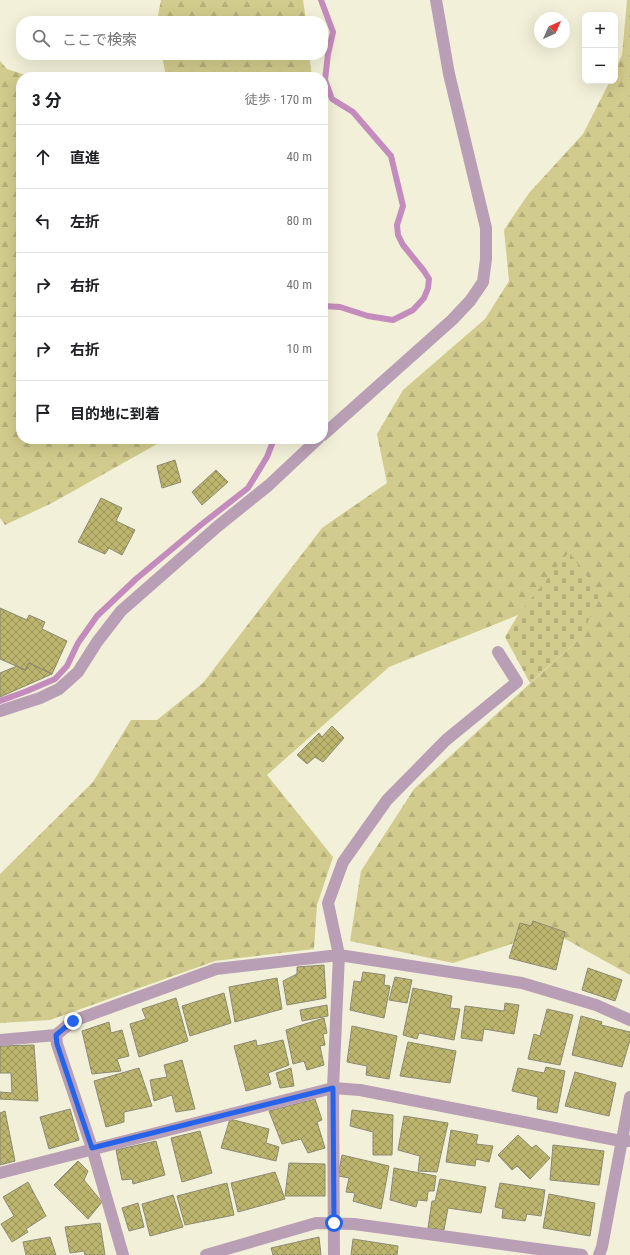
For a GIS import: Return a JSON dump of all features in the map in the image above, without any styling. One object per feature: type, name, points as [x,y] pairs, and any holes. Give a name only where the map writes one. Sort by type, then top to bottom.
[{"type":"street","points":[[328,431],[452,320],[470,301],[482,282],[486,259],[486,228],[449,74],[436,0]]},
{"type":"street","points":[[0,711],[40,698],[59,689],[78,672],[97,642],[121,611],[194,546],[269,485],[313,444]]},
{"type":"street","points":[[334,1255],[333,1088],[339,955],[328,903],[343,862],[388,800],[446,740],[517,682],[498,652]]},
{"type":"street","points":[[0,1040],[56,1035],[73,1021],[216,969],[339,955],[522,983],[596,1004],[630,1020]]},
{"type":"street","points":[[56,1035],[57,1044],[92,1148],[123,1255]]},
{"type":"street","points":[[0,1173],[92,1148],[333,1088],[360,1090],[625,1141]]},
{"type":"street","points":[[599,1255],[625,1141],[630,1097]]},
{"type":"street","points":[[206,1255],[316,1223],[354,1224],[582,1255]]},
{"type":"green space","points":[[161,0],[303,0],[305,16],[158,16]]},
{"type":"green space","points":[[627,0],[630,0],[630,975],[551,931],[453,963],[350,941],[361,871],[414,789],[579,639],[518,615],[389,667],[267,775],[333,857],[317,905],[314,949],[215,961],[50,1020],[0,1023],[0,874],[93,782],[131,720],[157,720],[203,683],[322,528],[387,483],[377,434],[403,390],[485,319],[509,281],[504,230],[529,193],[583,134],[608,84],[618,84],[618,64],[622,55]]},
{"type":"green space","points":[[163,60],[310,60],[311,72],[165,72]]},
{"type":"green space","points":[[0,61],[7,69],[16,72],[16,444],[157,444],[52,503],[5,525],[0,518]]},
{"type":"green space","points":[[569,552],[601,596],[579,639],[530,683],[505,637],[518,615]]},
{"type":"building","points":[[175,460],[181,482],[162,488],[157,466]]},
{"type":"building","points":[[216,470],[228,482],[202,505],[192,492]]},
{"type":"building","points":[[101,498],[122,508],[116,521],[135,530],[122,555],[109,548],[105,554],[78,542]]},
{"type":"building","points":[[0,608],[27,620],[29,615],[45,622],[42,629],[67,641],[52,674],[29,663],[25,670],[0,659]]},
{"type":"building","points":[[29,663],[52,674],[0,697],[0,673],[17,666],[25,670]]},
{"type":"building","points":[[332,726],[344,738],[323,762],[315,757],[307,764],[297,755],[319,733],[322,737]]},
{"type":"building","points":[[533,921],[565,932],[556,970],[509,958],[520,923],[531,926]]},
{"type":"building","points":[[324,965],[326,998],[287,1005],[283,981],[297,974],[297,967]]},
{"type":"building","points":[[588,968],[622,980],[615,1001],[582,990]]},
{"type":"building","points":[[363,972],[385,975],[384,985],[390,986],[384,1018],[350,1010],[354,981],[361,982]]},
{"type":"building","points":[[395,977],[412,980],[407,1003],[389,1000]]},
{"type":"building","points":[[277,978],[282,1009],[235,1022],[229,987]]},
{"type":"building","points":[[413,988],[452,996],[450,1008],[460,1009],[454,1040],[419,1033],[417,1039],[403,1035]]},
{"type":"building","points":[[224,993],[231,1023],[190,1036],[182,1006]]},
{"type":"building","points":[[176,998],[188,1041],[139,1057],[130,1024],[146,1019],[142,1009]]},
{"type":"building","points":[[505,1003],[519,1005],[514,1034],[484,1029],[482,1041],[461,1038],[465,1006],[504,1011]]},
{"type":"building","points":[[327,1005],[328,1016],[302,1021],[300,1010]]},
{"type":"building","points":[[547,1009],[573,1015],[560,1065],[528,1059],[534,1034],[540,1036]]},
{"type":"building","points":[[581,1016],[602,1022],[601,1025],[630,1032],[630,1040],[622,1067],[572,1055]]},
{"type":"building","points":[[324,1018],[327,1033],[323,1034],[325,1045],[320,1046],[324,1065],[307,1070],[304,1061],[293,1064],[286,1030]]},
{"type":"building","points":[[109,1022],[111,1033],[122,1030],[129,1056],[117,1059],[121,1071],[92,1074],[82,1031]]},
{"type":"building","points":[[352,1026],[397,1036],[389,1079],[366,1075],[367,1066],[347,1062]]},
{"type":"building","points":[[256,1040],[257,1046],[283,1040],[289,1065],[268,1073],[271,1084],[246,1091],[234,1046]]},
{"type":"building","points":[[408,1042],[456,1051],[450,1083],[400,1076]]},
{"type":"building","points":[[34,1045],[38,1101],[0,1099],[0,1092],[12,1093],[11,1073],[0,1073],[0,1046]]},
{"type":"building","points":[[182,1060],[195,1109],[176,1112],[172,1095],[154,1101],[150,1080],[167,1077],[164,1065]]},
{"type":"building","points":[[546,1067],[565,1071],[557,1113],[537,1109],[538,1097],[512,1091],[518,1068],[544,1073]]},
{"type":"building","points":[[139,1068],[152,1106],[124,1112],[124,1122],[106,1127],[94,1081]]},
{"type":"building","points":[[291,1068],[294,1086],[280,1088],[276,1073]]},
{"type":"building","points":[[575,1072],[616,1083],[609,1116],[565,1106]]},
{"type":"building","points":[[315,1099],[322,1120],[317,1122],[325,1148],[308,1153],[301,1139],[282,1144],[269,1111]]},
{"type":"building","points":[[70,1109],[79,1140],[49,1149],[40,1117]]},
{"type":"building","points":[[352,1110],[393,1115],[392,1155],[373,1155],[373,1132],[350,1126]]},
{"type":"building","points":[[5,1111],[15,1161],[0,1165],[0,1113]]},
{"type":"building","points":[[404,1116],[448,1123],[437,1172],[418,1171],[420,1156],[398,1150]]},
{"type":"building","points":[[230,1119],[269,1129],[266,1143],[279,1147],[276,1161],[221,1148]]},
{"type":"building","points":[[451,1130],[478,1135],[476,1144],[493,1146],[489,1162],[476,1159],[475,1166],[446,1162]]},
{"type":"building","points":[[200,1131],[212,1173],[182,1182],[171,1138]]},
{"type":"building","points":[[518,1135],[532,1148],[536,1145],[550,1158],[530,1179],[517,1166],[512,1170],[498,1155]]},
{"type":"building","points":[[156,1141],[165,1175],[133,1184],[132,1179],[122,1180],[116,1150]]},
{"type":"building","points":[[553,1145],[604,1151],[599,1185],[550,1180]]},
{"type":"building","points":[[342,1155],[389,1166],[381,1209],[353,1201],[355,1193],[346,1192],[349,1178],[338,1176]]},
{"type":"building","points":[[78,1161],[88,1171],[84,1180],[102,1202],[88,1219],[54,1185]]},
{"type":"building","points":[[289,1163],[325,1164],[325,1196],[285,1196]]},
{"type":"building","points":[[394,1168],[436,1176],[434,1191],[428,1191],[427,1201],[418,1200],[416,1207],[390,1200]]},
{"type":"building","points":[[275,1172],[285,1199],[238,1212],[231,1183]]},
{"type":"building","points":[[440,1179],[486,1187],[481,1213],[448,1208],[444,1230],[428,1228],[432,1201],[435,1201]]},
{"type":"building","points":[[28,1182],[46,1216],[26,1229],[28,1232],[12,1242],[1,1224],[14,1216],[3,1197]]},
{"type":"building","points":[[227,1183],[234,1215],[185,1225],[177,1196]]},
{"type":"building","points":[[500,1183],[545,1190],[541,1216],[527,1214],[525,1221],[502,1218],[503,1209],[495,1207]]},
{"type":"building","points":[[549,1194],[595,1203],[590,1236],[543,1228]]},
{"type":"building","points":[[173,1195],[183,1227],[150,1236],[142,1204]]},
{"type":"building","points":[[138,1203],[144,1227],[129,1231],[122,1208]]},
{"type":"building","points":[[100,1223],[105,1255],[85,1255],[84,1251],[70,1253],[65,1227]]},
{"type":"building","points":[[50,1237],[56,1255],[26,1255],[23,1242]]},
{"type":"building","points":[[319,1237],[321,1255],[273,1255],[271,1248]]},
{"type":"building","points":[[353,1239],[398,1246],[397,1255],[351,1255]]},
{"type":"waterway","points":[[321,0],[327,16]]},
{"type":"waterway","points":[[328,19],[333,32],[328,54]]},
{"type":"waterway","points":[[326,72],[327,60]]},
{"type":"waterway","points":[[328,88],[332,99],[353,112],[391,156],[403,206],[397,225],[398,235],[403,245],[429,279],[428,288],[424,298],[413,310],[393,320],[368,316],[340,307],[328,306]]},
{"type":"waterway","points":[[0,701],[55,679],[67,666],[78,643],[97,616],[136,579],[248,488],[267,457],[272,444]]},
{"type":"route","points":[[73,1021],[56,1035],[57,1044],[92,1148],[333,1088],[334,1223]]}]
